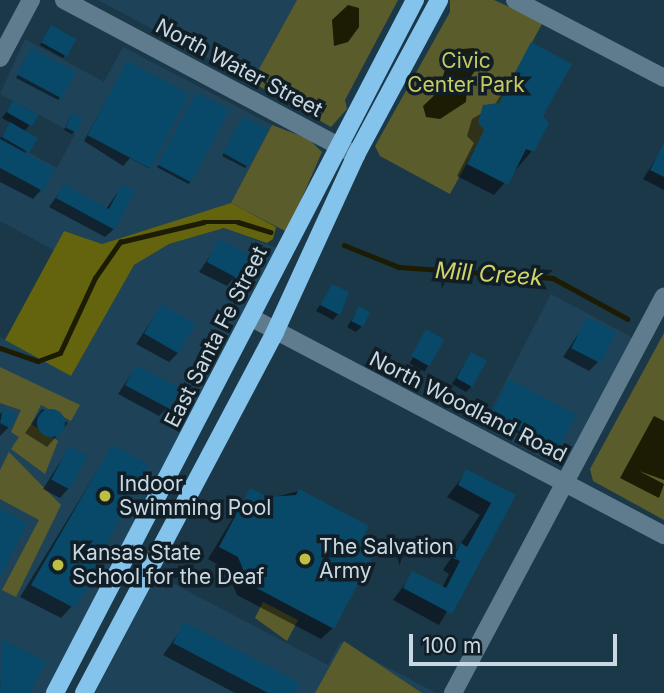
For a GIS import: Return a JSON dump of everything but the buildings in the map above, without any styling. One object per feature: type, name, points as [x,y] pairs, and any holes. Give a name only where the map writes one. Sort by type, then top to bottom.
[{"type":"main road","name":"East Santa Fe Street","points":[[55,693],[415,0]]},
{"type":"main road","points":[[84,693],[275,332],[356,155],[439,0]]},
{"type":"main road","points":[[181,454],[204,466]]},
{"type":"street","points":[[0,58],[31,0]]},
{"type":"street","name":"North Water Street","points":[[64,0],[356,155]]},
{"type":"street","points":[[515,0],[664,78]]},
{"type":"street","points":[[453,693],[664,297]]},
{"type":"street","name":"North Woodland Road","points":[[252,318],[664,535]]},
{"type":"shaded area","points":[[98,0],[297,0],[252,82]]},
{"type":"shaded area","points":[[348,5],[359,8],[359,27],[348,42],[334,46],[332,20]]},
{"type":"shaded area","points":[[25,39],[104,82],[123,47],[272,125],[231,203],[102,244],[64,231],[54,250],[0,221],[0,137],[57,168],[75,134],[0,94]]},
{"type":"shaded area","points":[[474,48],[478,66],[467,83],[466,102],[440,119],[426,117],[423,106],[438,92],[451,50]]},
{"type":"shaded area","points":[[231,203],[276,227],[273,239],[267,243],[224,228],[169,244],[134,265],[71,376],[5,340],[64,231],[102,244]]},
{"type":"shaded area","name":"Kansas State School for the Deaf","points":[[224,228],[279,249],[49,693],[0,693],[0,337],[71,376],[134,265],[169,244]]},
{"type":"shaded area","points":[[551,294],[633,338],[569,457],[557,465],[482,427]]},
{"type":"shaded area","points":[[654,416],[664,421],[664,480],[639,471],[664,484],[659,498],[620,478]]},
{"type":"shaded area","points":[[157,575],[328,665],[340,642],[436,693],[95,693]]},
{"type":"green space","name":"Civic Center Park","points":[[297,0],[398,0],[345,100],[347,109],[331,127],[252,82]]},
{"type":"green space","name":"Civic Center Park","points":[[450,0],[494,0],[543,22],[450,194],[380,156],[375,146],[450,12]]},
{"type":"green space","points":[[272,125],[309,139],[322,152],[287,232],[231,203]]},
{"type":"green space","points":[[664,333],[664,520],[593,481],[590,469]]},
{"type":"green space","points":[[0,367],[80,405],[71,421],[41,405],[31,424],[58,441],[45,474],[11,449],[19,437],[11,432],[21,410],[0,403]]},
{"type":"green space","points":[[9,452],[61,505],[16,597],[2,590],[39,520],[0,499],[0,470]]},
{"type":"green space","points":[[263,602],[298,620],[287,641],[255,618]]},
{"type":"green space","points":[[344,641],[422,693],[315,693]]},
{"type":"waterway","name":"Mill Creek","points":[[0,348],[38,361],[60,353],[95,278],[120,242],[204,222],[238,222],[271,232]]},
{"type":"waterway","name":"Mill Creek","points":[[344,245],[399,267],[553,278],[628,319]]},
{"type":"place","name":"Indoor Swimming Pool","points":[[105,496]]},
{"type":"place","name":"The Salvation Army","points":[[305,559]]},
{"type":"place","name":"Kansas State School for the Deaf","points":[[58,565]]}]
